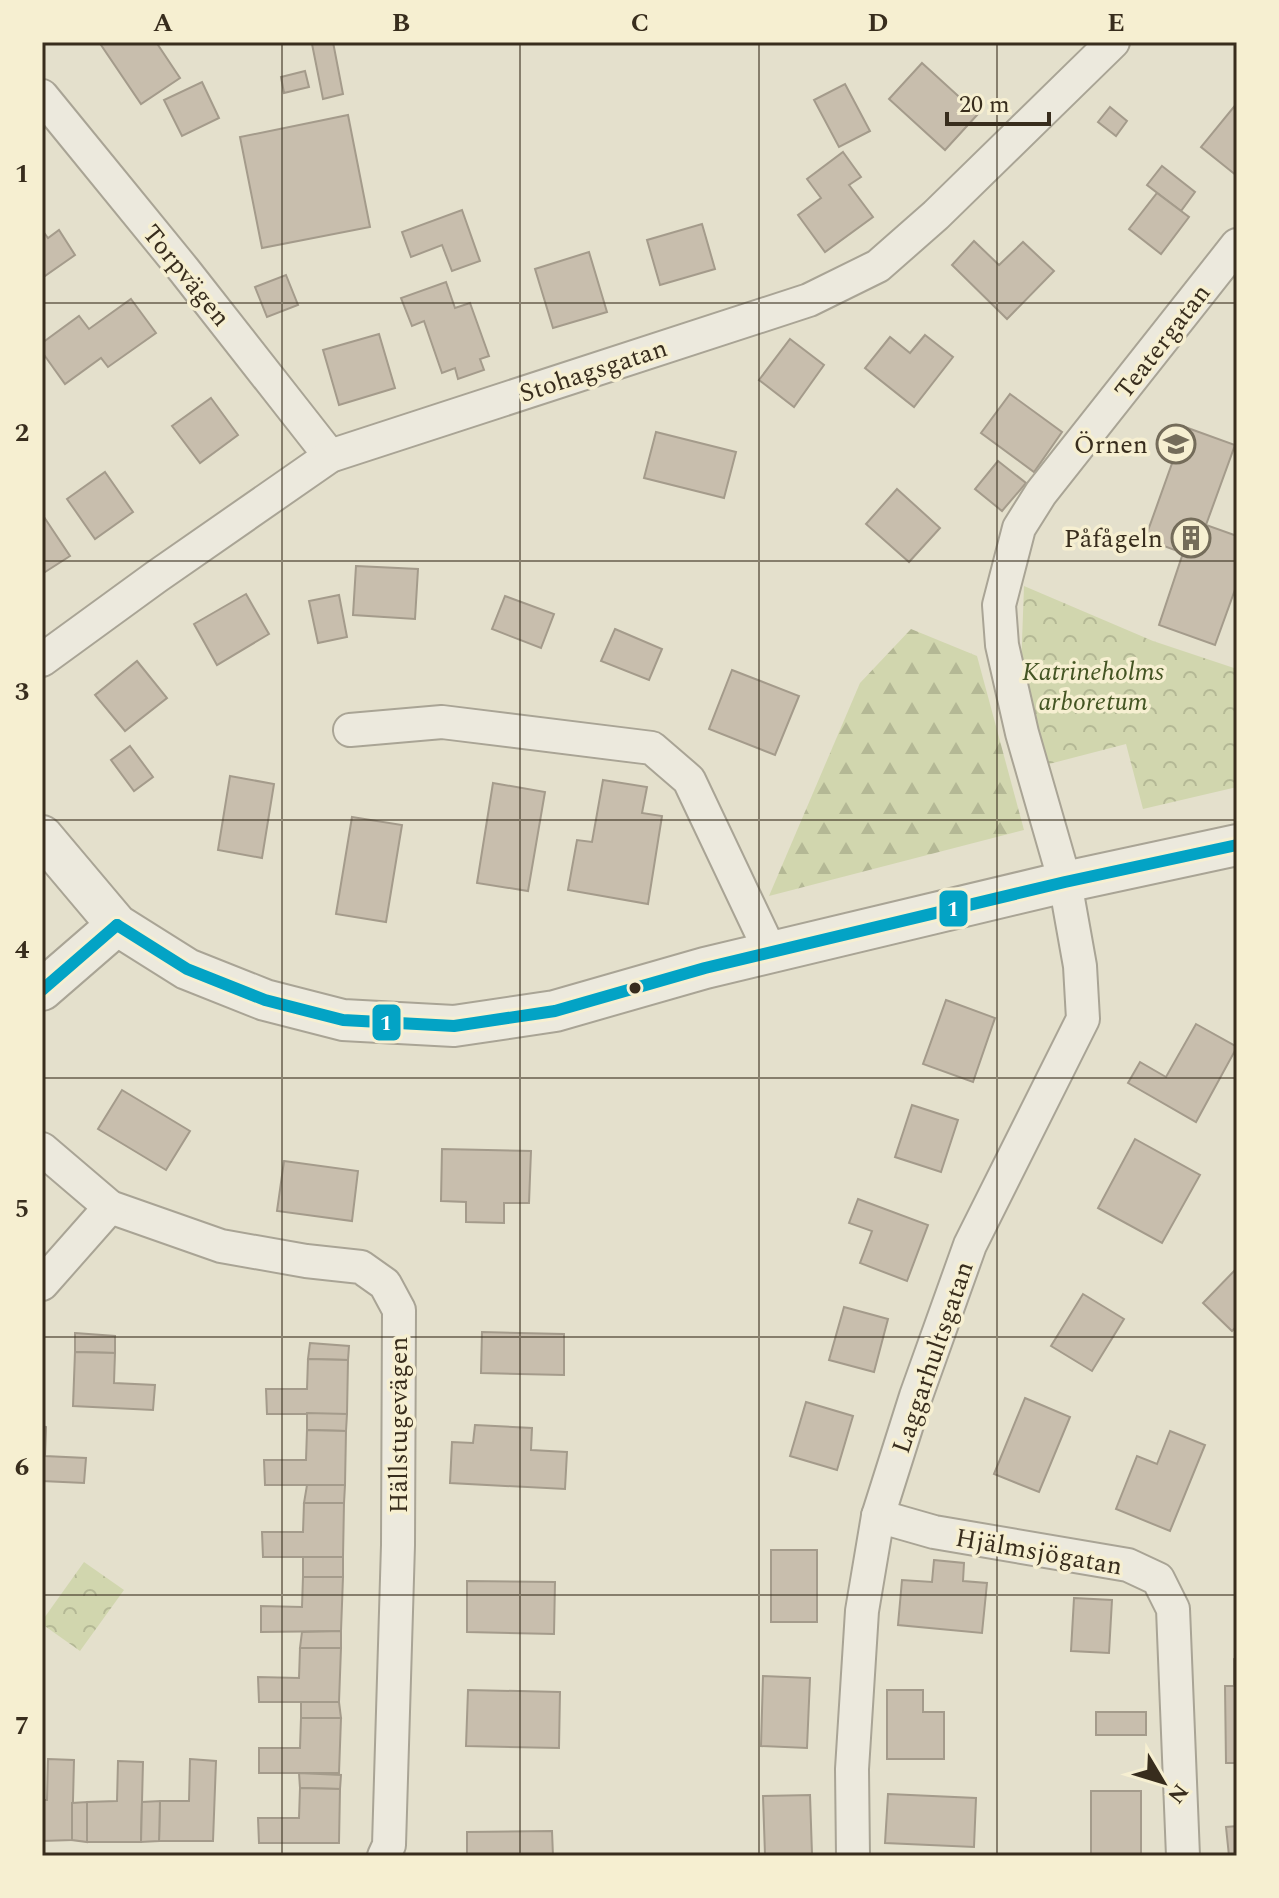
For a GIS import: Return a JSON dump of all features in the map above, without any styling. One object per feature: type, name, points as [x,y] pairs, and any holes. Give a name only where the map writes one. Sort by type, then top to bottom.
[{"type":"street","name":"Stohagsgatan","points":[[42,660],[330,456],[809,300],[878,266],[936,215],[1113,42]]},
{"type":"street","name":"Torpvägen","points":[[42,96],[330,456]]},
{"type":"street","name":"Teatergatan","points":[[1065,882],[1022,733],[1002,645],[999,605],[1019,528],[1041,493],[1237,245]]},
{"type":"street","points":[[350,730],[442,722],[652,748],[689,780],[771,953]]},
{"type":"street","points":[[42,836],[117,925],[187,969],[265,1000],[343,1020],[454,1026],[555,1011],[705,968],[1065,882],[1237,845]]},
{"type":"street","name":"Laggarhultsgatan","points":[[853,1856],[852,1769],[862,1611],[878,1516],[916,1396],[970,1245],[1083,1019],[1080,966],[1065,882]]},
{"type":"street","points":[[42,990],[117,925]]},
{"type":"street","name":"Hällstugevägen","points":[[42,1149],[110,1207],[221,1246],[361,1267],[385,1284],[399,1310],[398,1545],[389,1845],[384,1856]]},
{"type":"street","points":[[42,1284],[110,1207]]},
{"type":"street","name":"Hjälmsjögatan","points":[[878,1516],[934,1532],[1128,1565],[1158,1579],[1173,1609],[1183,1856]]},
{"type":"green space","name":"Katrineholms arboretum","points":[[1024,586],[1153,641],[1237,669],[1237,787],[1143,809],[1126,744],[1049,764],[1021,669]]},
{"type":"green space","points":[[911,629],[977,656],[1024,830],[769,896],[860,683]]},
{"type":"green space","points":[[84,1562],[124,1590],[80,1651],[42,1621]]},
{"type":"building","points":[[99,42],[156,42],[180,78],[141,104]]},
{"type":"building","points":[[333,42],[343,94],[323,99],[312,44]]},
{"type":"building","points":[[922,63],[978,114],[945,150],[889,99]]},
{"type":"building","points":[[305,71],[309,87],[284,93],[281,77]]},
{"type":"building","points":[[202,82],[219,118],[182,136],[164,100]]},
{"type":"building","points":[[845,84],[870,131],[839,147],[814,100]]},
{"type":"building","points":[[1237,103],[1237,176],[1201,147]]},
{"type":"building","points":[[1110,107],[1127,121],[1116,136],[1098,122]]},
{"type":"building","points":[[348,115],[370,227],[262,248],[240,137]]},
{"type":"building","points":[[843,152],[861,177],[849,185],[873,217],[825,252],[798,215],[821,198],[807,179]]},
{"type":"building","points":[[1162,166],[1195,192],[1181,211],[1147,185]]},
{"type":"building","points":[[1157,193],[1189,217],[1161,254],[1129,229]]},
{"type":"building","points":[[462,210],[480,261],[452,271],[442,245],[411,257],[402,232]]},
{"type":"building","points":[[702,224],[715,269],[660,285],[647,240]]},
{"type":"building","points":[[42,230],[48,238],[59,230],[75,255],[42,278]]},
{"type":"building","points":[[974,241],[999,265],[1023,242],[1054,271],[1007,319],[952,265]]},
{"type":"building","points":[[589,252],[607,312],[553,328],[535,269]]},
{"type":"building","points":[[286,275],[298,305],[267,317],[255,287]]},
{"type":"building","points":[[446,282],[455,308],[470,303],[489,356],[480,359],[484,370],[458,379],[455,368],[442,373],[424,321],[412,326],[401,298]]},
{"type":"building","points":[[131,299],[156,333],[108,367],[101,358],[65,384],[42,352],[42,343],[79,316],[89,329]]},
{"type":"building","points":[[379,334],[395,388],[339,405],[323,350]]},
{"type":"building","points":[[925,335],[953,357],[914,407],[865,368],[890,337],[910,353]]},
{"type":"building","points":[[790,339],[824,365],[794,407],[759,380]]},
{"type":"building","points":[[1010,394],[1062,432],[1034,472],[981,433]]},
{"type":"building","points":[[211,398],[238,435],[200,463],[172,426]]},
{"type":"building","name":"Påfågeln","points":[[1185,427],[1235,445],[1206,525],[1237,536],[1237,584],[1215,645],[1159,625],[1183,553],[1145,539]]},
{"type":"building","points":[[656,432],[736,452],[724,498],[644,478]]},
{"type":"building","points":[[998,461],[1026,483],[1002,511],[975,489]]},
{"type":"building","points":[[105,472],[133,512],[95,539],[67,499]]},
{"type":"building","points":[[897,489],[940,528],[909,562],[866,524]]},
{"type":"building","points":[[42,518],[70,556],[42,574]]},
{"type":"building","points":[[356,566],[418,569],[415,619],[353,615]]},
{"type":"building","points":[[246,594],[269,634],[217,665],[194,624]]},
{"type":"building","points":[[339,595],[347,637],[318,643],[309,601]]},
{"type":"building","points":[[505,596],[554,614],[541,648],[492,629]]},
{"type":"building","points":[[615,629],[662,649],[649,680],[601,661]]},
{"type":"building","points":[[137,661],[167,698],[125,731],[95,695]]},
{"type":"building","points":[[732,670],[799,696],[775,755],[709,729]]},
{"type":"building","points":[[130,746],[153,777],[134,791],[111,760]]},
{"type":"building","points":[[230,776],[274,784],[262,858],[218,850]]},
{"type":"building","points":[[603,780],[647,787],[642,813],[662,816],[648,904],[568,890],[577,840],[592,842]]},
{"type":"building","points":[[493,783],[545,792],[528,891],[477,883]]},
{"type":"building","points":[[352,817],[402,825],[386,922],[336,914]]},
{"type":"building","points":[[946,1000],[995,1018],[973,1082],[923,1064]]},
{"type":"building","points":[[1196,1024],[1237,1047],[1196,1122],[1128,1083],[1140,1062],[1166,1077]]},
{"type":"building","points":[[122,1090],[190,1131],[166,1170],[98,1129]]},
{"type":"building","points":[[912,1105],[958,1120],[941,1172],[895,1157]]},
{"type":"building","points":[[1135,1139],[1200,1175],[1162,1243],[1098,1208]]},
{"type":"building","points":[[442,1149],[531,1151],[529,1203],[504,1203],[504,1223],[466,1222],[466,1202],[441,1201]]},
{"type":"building","points":[[284,1161],[358,1171],[352,1221],[277,1211]]},
{"type":"building","points":[[858,1199],[928,1225],[907,1281],[860,1263],[872,1231],[849,1223]]},
{"type":"building","points":[[1237,1268],[1237,1326],[1232,1331],[1203,1303]]},
{"type":"building","points":[[1083,1294],[1124,1319],[1092,1371],[1051,1346]]},
{"type":"building","points":[[844,1307],[888,1319],[874,1372],[829,1360]]},
{"type":"building","points":[[482,1332],[564,1334],[564,1375],[481,1373]]},
{"type":"building","points":[[75,1333],[115,1336],[115,1353],[75,1352]]},
{"type":"building","points":[[310,1343],[349,1346],[348,1360],[308,1359]]},
{"type":"building","points":[[75,1352],[115,1353],[114,1383],[155,1385],[153,1410],[73,1406]]},
{"type":"building","points":[[308,1359],[348,1360],[347,1414],[267,1414],[266,1389],[307,1389]]},
{"type":"building","points":[[1025,1398],[1070,1417],[1039,1492],[994,1474]]},
{"type":"building","points":[[806,1402],[853,1416],[837,1470],[790,1456]]},
{"type":"building","points":[[307,1413],[347,1414],[346,1431],[307,1430]]},
{"type":"building","points":[[475,1425],[532,1428],[531,1450],[567,1452],[565,1489],[450,1483],[452,1442],[473,1443]]},
{"type":"building","points":[[42,1426],[46,1427],[45,1456],[86,1458],[84,1483],[42,1481]]},
{"type":"building","points":[[307,1430],[346,1431],[345,1485],[265,1485],[264,1460],[306,1460]]},
{"type":"building","points":[[1170,1431],[1205,1445],[1170,1531],[1116,1509],[1137,1456],[1157,1464]]},
{"type":"building","points":[[307,1485],[345,1485],[344,1503],[304,1503]]},
{"type":"building","points":[[304,1503],[344,1503],[343,1557],[263,1557],[262,1532],[303,1532]]},
{"type":"building","points":[[771,1550],[817,1550],[817,1622],[771,1622]]},
{"type":"building","points":[[303,1557],[343,1557],[343,1577],[303,1577]]},
{"type":"building","points":[[934,1560],[964,1563],[963,1581],[987,1583],[982,1633],[898,1625],[902,1580],[932,1582]]},
{"type":"building","points":[[303,1577],[343,1577],[341,1631],[261,1632],[261,1606],[302,1607]]},
{"type":"building","points":[[467,1581],[555,1582],[554,1634],[467,1632]]},
{"type":"building","points":[[1074,1598],[1112,1600],[1109,1653],[1071,1651]]},
{"type":"building","points":[[341,1631],[341,1648],[300,1648],[302,1632]]},
{"type":"building","points":[[300,1648],[341,1648],[339,1702],[259,1702],[258,1677],[299,1678]]},
{"type":"building","points":[[1237,1658],[1237,1763],[1226,1763],[1225,1686],[1234,1686],[1234,1659]]},
{"type":"building","points":[[763,1676],[810,1678],[807,1748],[761,1746]]},
{"type":"building","points":[[468,1690],[560,1692],[559,1748],[466,1746]]},
{"type":"building","points":[[887,1690],[923,1690],[923,1712],[944,1712],[944,1759],[887,1759]]},
{"type":"building","points":[[301,1702],[339,1702],[341,1718],[301,1718]]},
{"type":"building","points":[[1096,1712],[1146,1712],[1146,1735],[1096,1735]]},
{"type":"building","points":[[301,1718],[341,1718],[339,1773],[259,1773],[259,1748],[300,1748]]},
{"type":"building","points":[[48,1759],[74,1760],[72,1840],[42,1841],[42,1800],[47,1800]]},
{"type":"building","points":[[190,1759],[216,1761],[213,1841],[159,1841],[160,1801],[189,1801]]},
{"type":"building","points":[[118,1761],[143,1762],[141,1842],[87,1842],[87,1802],[117,1801]]},
{"type":"building","points":[[299,1773],[341,1775],[340,1789],[300,1788]]},
{"type":"building","points":[[300,1788],[340,1789],[339,1843],[259,1843],[258,1818],[299,1818]]},
{"type":"building","points":[[1091,1791],[1141,1791],[1141,1856],[1091,1856]]},
{"type":"building","points":[[888,1794],[976,1798],[974,1847],[885,1843]]},
{"type":"building","points":[[810,1795],[812,1854],[765,1855],[763,1796]]},
{"type":"building","points":[[160,1801],[159,1841],[141,1842],[142,1802]]},
{"type":"building","points":[[87,1802],[87,1842],[72,1840],[72,1803]]},
{"type":"building","points":[[1237,1826],[1237,1856],[1229,1856],[1226,1827]]},
{"type":"building","points":[[552,1831],[553,1856],[467,1856],[467,1832]]},
{"type":"transit line","name":"1","points":[[117,925],[187,969],[265,1000],[343,1020],[454,1026],[555,1011],[705,968],[1065,882],[1237,845]]},
{"type":"transit line","name":"1","points":[[42,990],[117,925]]},
{"type":"place","name":"Örnen","points":[[1176,444]]},
{"type":"place","name":"Påfågeln","points":[[1191,538]]}]
